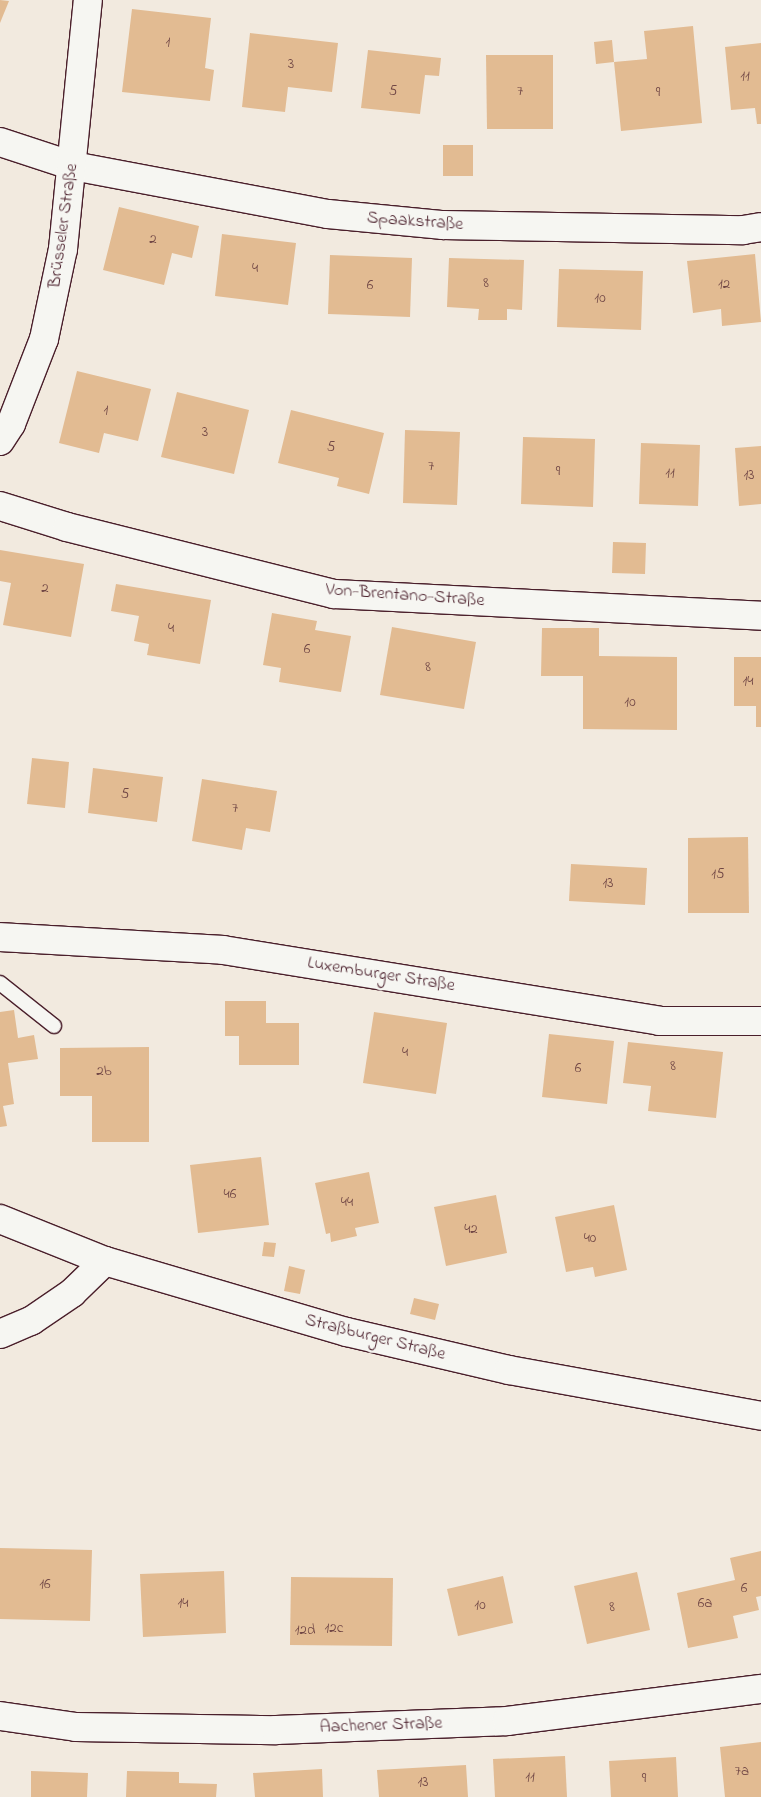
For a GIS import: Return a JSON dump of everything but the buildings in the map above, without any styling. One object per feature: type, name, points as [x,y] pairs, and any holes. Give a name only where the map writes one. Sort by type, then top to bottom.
[{"type":"street","name":"Brüsseler Straße","points":[[0,441],[11,424],[44,339],[63,250],[73,166],[88,0]]},
{"type":"street","name":"Spaakstraße","points":[[0,142],[73,166],[318,213],[443,225],[744,230],[761,227]]},
{"type":"street","name":"Von-Brentano-Straße","points":[[0,506],[67,527],[334,594],[761,616]]},
{"type":"street","name":"Luxemburger Straße","points":[[0,937],[223,950],[659,1021],[761,1022]]},
{"type":"street","name":"Straßburger Straße","points":[[0,1219],[105,1261],[268,1311],[428,1352],[761,1416]]},
{"type":"street","points":[[0,1334],[31,1321],[72,1294],[105,1261]]},
{"type":"street","name":"Aachener Straße","points":[[0,1716],[76,1727],[276,1730],[507,1721],[761,1689]]},
{"type":"lane","points":[[0,982],[54,1026]]}]
